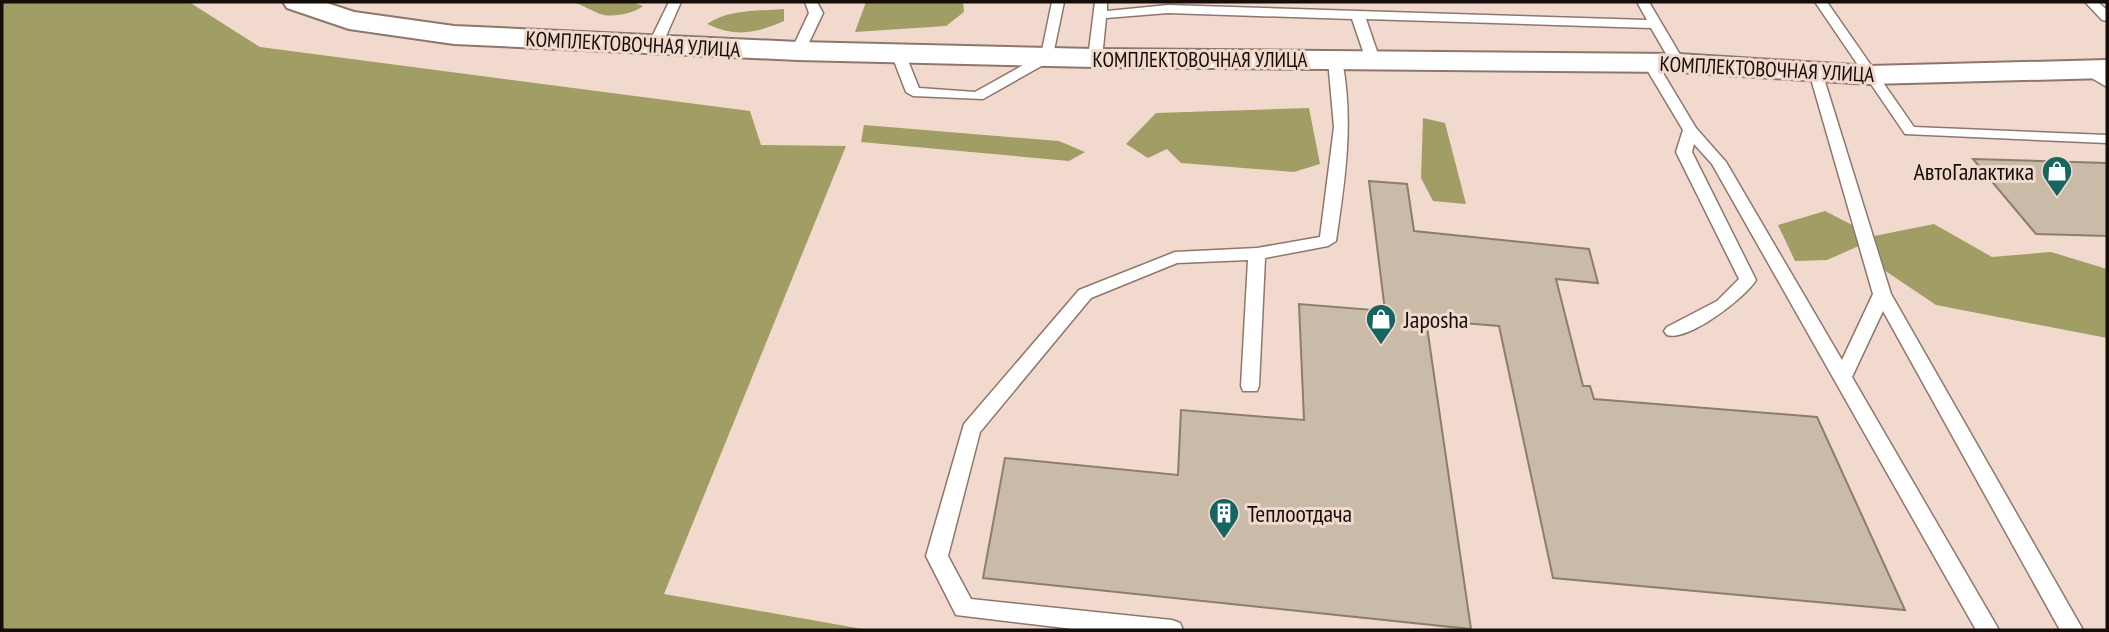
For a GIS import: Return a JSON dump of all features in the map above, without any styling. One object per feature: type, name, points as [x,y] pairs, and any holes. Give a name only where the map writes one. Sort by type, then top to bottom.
[{"type":"street","name":"КОМПЛЕКТОВОЧНАЯ УЛИЦА","points":[[297,2],[349,20],[454,35],[798,51],[1095,58],[1664,63],[1869,75],[2101,74]]},
{"type":"lane","points":[[655,45],[675,2]]},
{"type":"lane","points":[[798,51],[816,13],[811,2]]},
{"type":"lane","points":[[898,53],[913,92],[978,96],[1047,57],[1058,2]]},
{"type":"lane","points":[[1643,2],[1655,24],[1664,63],[1690,130],[1718,162],[1988,630]]},
{"type":"lane","points":[[1821,2],[1910,131],[2107,139]]},
{"type":"lane","points":[[2091,2],[2107,17]]},
{"type":"lane","points":[[1095,58],[1100,8],[1655,24]]},
{"type":"lane","points":[[1358,16],[1373,60]]},
{"type":"lane","points":[[1172,630],[964,608],[936,556],[971,429],[1085,294],[1175,258],[1257,254],[1328,240],[1337,179],[1342,90],[1335,60]]},
{"type":"lane","points":[[1816,72],[1882,294],[2072,630]]},
{"type":"lane","points":[[1674,331],[1723,305],[1748,281],[1684,152],[1690,130]]},
{"type":"lane","points":[[1250,386],[1257,254]]},
{"type":"lane","points":[[1842,378],[1882,294]]},
{"type":"shaded area","points":[[2,2],[189,2],[260,47],[750,111],[761,145],[846,146],[664,594],[868,630],[2,630]]},
{"type":"shaded area","points":[[571,2],[632,2],[643,6],[619,15],[609,15]]},
{"type":"shaded area","points":[[866,2],[963,2],[964,12],[946,26],[855,32]]},
{"type":"shaded area","points":[[784,9],[784,21],[755,31],[728,31],[707,24],[734,13]]},
{"type":"shaded area","points":[[1309,108],[1320,164],[1294,172],[1181,163],[1167,149],[1148,158],[1126,144],[1156,113]]},
{"type":"shaded area","points":[[1423,118],[1445,123],[1466,204],[1433,201],[1421,178]]},
{"type":"shaded area","points":[[864,125],[1059,141],[1085,152],[1069,161],[861,142]]},
{"type":"shaded area","points":[[1825,211],[1874,236],[1934,224],[1992,257],[2051,252],[2107,269],[2107,338],[1936,305],[1881,268],[1861,245],[1827,260],[1795,261],[1778,225]]},
{"type":"building","name":"АвтоГалактика","points":[[1973,159],[2107,163],[2107,236],[2036,234]]},
{"type":"building","points":[[1369,181],[1407,184],[1414,231],[1589,249],[1598,283],[1556,279],[1583,386],[1590,386],[1594,399],[1817,417],[1905,610],[1553,578],[1499,326],[1426,320],[1471,629],[983,578],[1005,458],[1178,475],[1181,410],[1304,420],[1299,304],[1385,311]]},
{"type":"place","name":"АвтоГалактика","points":[[2057,198]]},
{"type":"place","name":"Japosha","points":[[1381,346]]},
{"type":"place","name":"Теплоотдача","points":[[1224,540]]}]
